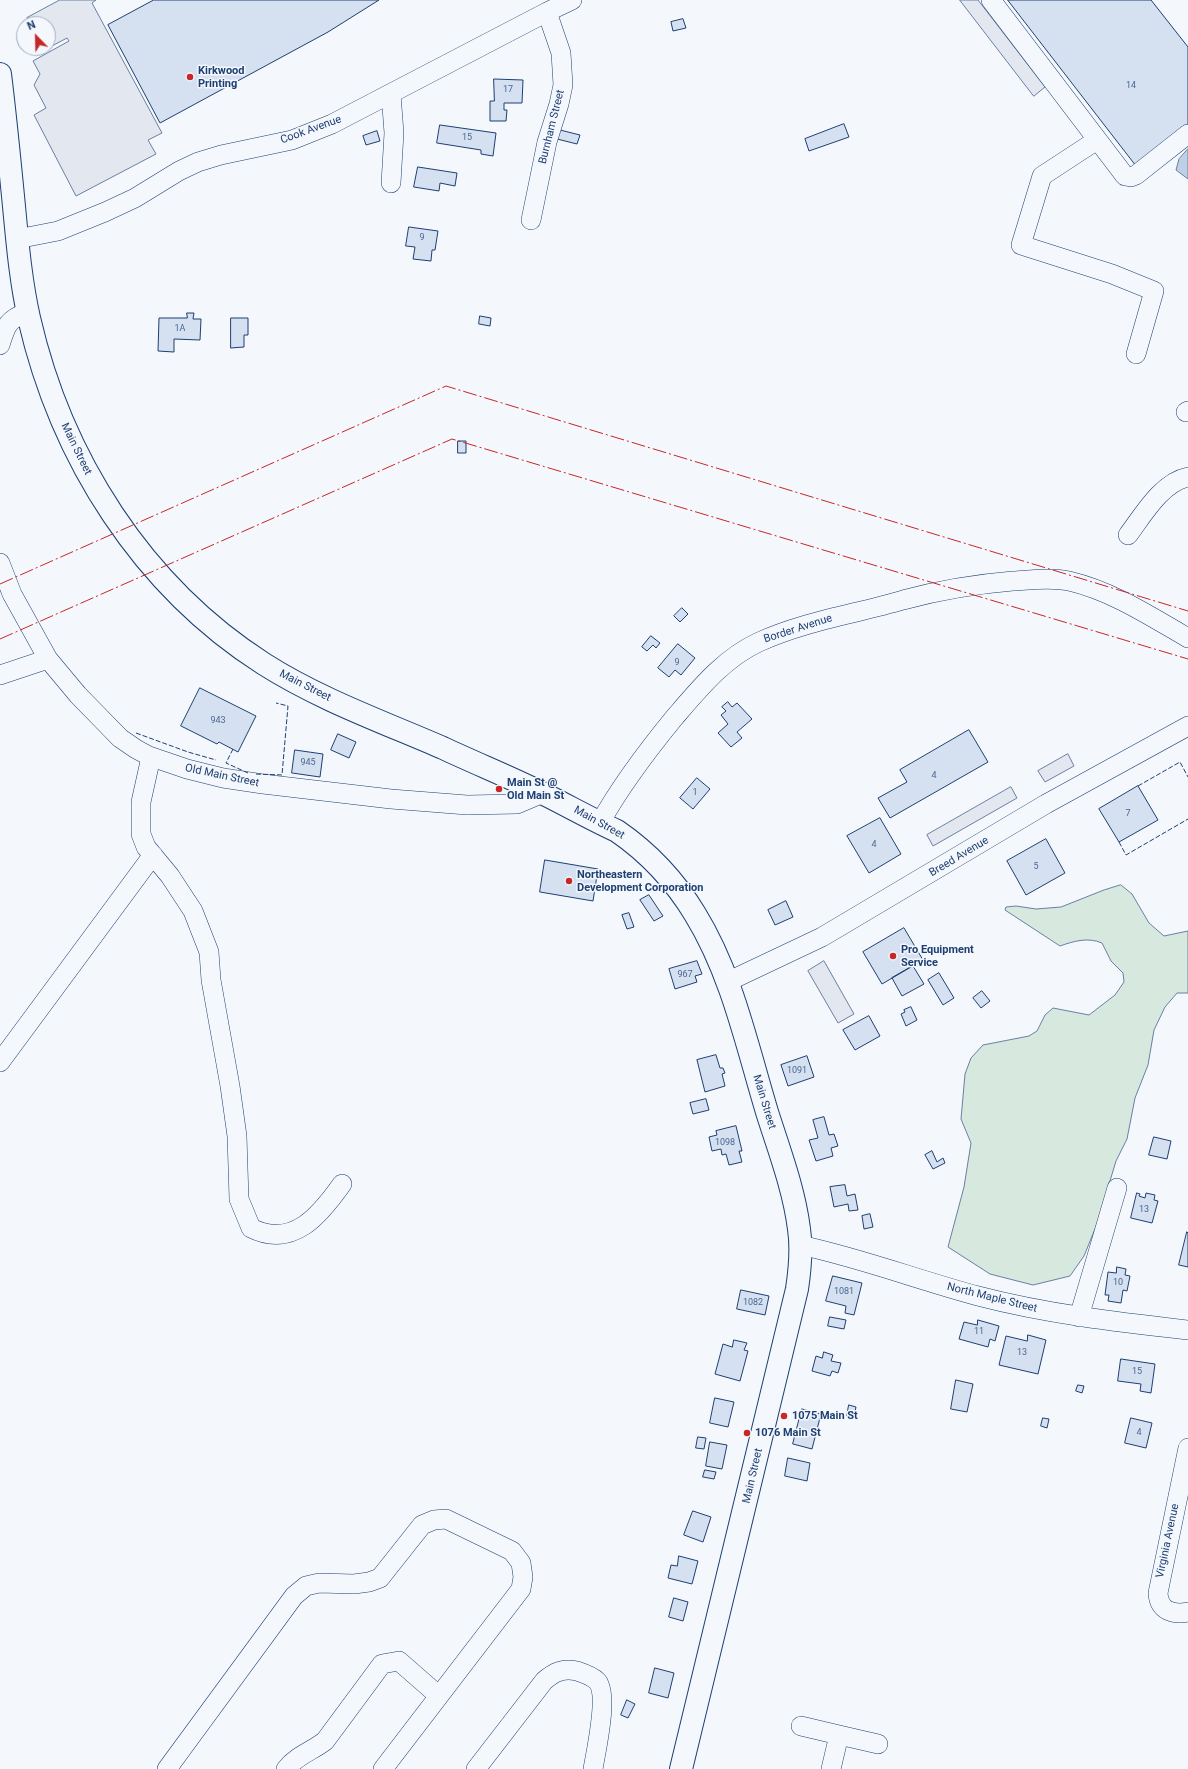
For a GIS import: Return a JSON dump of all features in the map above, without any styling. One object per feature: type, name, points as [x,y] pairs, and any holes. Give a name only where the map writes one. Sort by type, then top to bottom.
[{"type":"main road","name":"Main Street","points":[[0,74],[17,239],[28,312],[35,342],[60,415],[93,484],[119,526],[159,576],[189,606],[229,639],[279,673],[328,698],[543,793],[617,832],[640,848],[657,864],[678,888],[706,934],[727,982],[792,1194],[797,1217],[800,1245],[800,1266],[797,1289],[681,1769]]},
{"type":"street","name":"Cook Avenue","points":[[17,239],[58,231],[98,215],[135,198],[179,171],[198,162],[221,155],[292,140],[311,133],[352,114],[572,0]]},
{"type":"street","points":[[991,0],[1124,174],[1131,177],[1136,175],[1188,134]]},
{"type":"street","name":"Burnham Street","points":[[531,220],[547,142],[559,104],[563,85],[561,53],[547,12]]},
{"type":"street","points":[[391,94],[394,133],[391,183]]},
{"type":"street","points":[[1097,140],[1042,176],[1021,245],[1112,274],[1154,291],[1136,354]]},
{"type":"street","points":[[0,345],[7,324],[14,318],[28,312]]},
{"type":"street","points":[[1128,535],[1146,510],[1166,487],[1177,480],[1188,476]]},
{"type":"street","name":"Old Main Street","points":[[0,563],[12,594],[48,659],[78,695],[120,738],[136,750],[151,757],[187,769],[230,779],[391,799],[467,804],[517,804],[543,793]]},
{"type":"street","name":"Border Avenue","points":[[600,823],[615,796],[652,745],[704,683],[723,665],[758,642],[786,631],[940,591],[979,584],[1029,580],[1059,580],[1082,585],[1123,602],[1188,638]]},
{"type":"street","points":[[0,675],[48,659]]},
{"type":"street","name":"Breed Avenue","points":[[727,982],[822,937],[1046,804],[1188,726]]},
{"type":"street","points":[[151,757],[140,802],[141,834],[146,847],[170,876],[193,911],[209,952],[211,980],[230,1086],[237,1136],[239,1198],[251,1228],[263,1234],[276,1236],[290,1232],[311,1221],[326,1206],[342,1184]]},
{"type":"street","points":[[0,1062],[153,855]]},
{"type":"street","points":[[1079,1317],[1117,1188]]},
{"type":"street","name":"North Maple Street","points":[[800,1245],[848,1256],[911,1277],[1021,1306],[1079,1317],[1188,1330]]},
{"type":"street","name":"Virginia Avenue","points":[[1188,1448],[1158,1593],[1160,1604],[1167,1611],[1178,1614],[1188,1612]]},
{"type":"street","points":[[167,1769],[294,1596],[306,1586],[319,1583],[354,1584],[369,1582],[380,1578],[422,1525],[434,1520],[446,1519],[512,1551],[521,1563],[523,1577],[521,1589],[383,1769]]},
{"type":"street","points":[[286,1769],[297,1757],[316,1748],[325,1741],[382,1664],[399,1661],[439,1696]]},
{"type":"street","points":[[476,1769],[544,1681],[554,1673],[568,1669],[583,1673],[597,1681],[603,1694],[602,1712],[593,1769]]},
{"type":"street","points":[[801,1726],[878,1744]]},
{"type":"street","points":[[831,1769],[839,1735]]},
{"type":"shaded area","points":[[60,0],[96,0],[92,3],[162,133],[148,140],[156,154],[76,196],[34,115],[46,108],[34,85],[40,74],[33,61],[42,56],[56,56],[56,48],[69,41],[67,38],[56,44],[56,16],[31,16]]},
{"type":"shaded area","points":[[960,0],[978,0],[1045,87],[1034,96]]},
{"type":"shaded area","points":[[1068,754],[1074,766],[1045,782],[1038,771]]},
{"type":"shaded area","points":[[1011,787],[1017,798],[933,846],[927,835]]},
{"type":"shaded area","points":[[1121,885],[1132,894],[1149,923],[1164,936],[1188,931],[1188,993],[1177,993],[1165,1007],[1154,1030],[1148,1065],[1135,1098],[1127,1139],[1116,1161],[1097,1224],[1084,1256],[1070,1276],[1033,1285],[990,1274],[948,1247],[964,1187],[971,1143],[961,1119],[965,1074],[971,1058],[983,1045],[1029,1036],[1037,1031],[1045,1015],[1053,1008],[1089,1015],[1115,995],[1124,982],[1123,973],[1111,961],[1102,943],[1086,940],[1076,941],[1060,946],[1005,910],[1006,907],[1016,906],[1036,909],[1061,907]]},
{"type":"shaded area","points":[[824,961],[854,1014],[838,1023],[808,971]]},
{"type":"water","points":[[1188,149],[1188,179],[1176,170],[1179,159]]},
{"type":"building","name":"Kirkwood Printing","points":[[154,0],[379,0],[328,32],[160,123],[108,25]]},
{"type":"building","points":[[1008,0],[1151,0],[1188,47],[1188,124],[1135,164]]},
{"type":"building","points":[[683,19],[686,28],[673,31],[671,22]]},
{"type":"building","points":[[494,79],[523,80],[522,103],[504,103],[504,110],[507,110],[506,121],[490,121],[490,101],[494,101]]},
{"type":"building","points":[[844,124],[849,137],[809,151],[805,139]]},
{"type":"building","points":[[440,125],[496,133],[493,156],[481,154],[481,150],[437,143]]},
{"type":"building","points":[[560,130],[580,135],[577,144],[557,139]]},
{"type":"building","points":[[377,131],[380,141],[366,145],[363,136]]},
{"type":"building","points":[[418,167],[457,173],[455,186],[440,183],[439,191],[414,187]]},
{"type":"building","points":[[409,227],[438,231],[435,250],[432,250],[431,261],[413,259],[415,247],[406,246]]},
{"type":"building","points":[[187,313],[194,313],[193,319],[201,319],[200,340],[174,339],[174,352],[158,351],[159,318],[187,318]]},
{"type":"building","points":[[480,316],[491,318],[490,326],[479,324]]},
{"type":"building","points":[[231,318],[248,318],[248,335],[244,335],[244,347],[231,348]]},
{"type":"building","points":[[458,441],[466,441],[466,453],[458,453]]},
{"type":"building","points":[[682,608],[688,614],[680,622],[674,616]]},
{"type":"building","points":[[651,636],[660,643],[656,648],[653,645],[647,651],[642,647]]},
{"type":"building","points":[[678,644],[695,658],[681,675],[675,670],[669,677],[658,668]]},
{"type":"building","points":[[200,688],[256,716],[238,752],[219,742],[217,744],[181,726]]},
{"type":"building","points":[[728,702],[732,707],[737,703],[752,719],[737,732],[742,738],[731,747],[718,733],[728,724],[721,715],[726,711],[722,707]]},
{"type":"building","points":[[969,730],[988,762],[890,818],[878,798],[907,782],[900,770]]},
{"type":"building","points":[[338,734],[356,742],[349,758],[331,750]]},
{"type":"building","points":[[295,750],[323,754],[320,777],[292,773]]},
{"type":"building","points":[[697,778],[710,789],[693,809],[680,798]]},
{"type":"building","points":[[1138,786],[1158,820],[1119,842],[1099,809]]},
{"type":"building","points":[[880,818],[901,854],[869,873],[847,836]]},
{"type":"building","points":[[1046,839],[1065,873],[1026,895],[1007,861]]},
{"type":"building","name":"Northeastern Development Corporation","points":[[545,860],[598,869],[593,901],[540,892]]},
{"type":"building","points":[[649,895],[663,916],[654,921],[640,900]]},
{"type":"building","points":[[786,901],[793,917],[775,925],[768,910]]},
{"type":"building","points":[[629,913],[634,927],[627,929],[622,915]]},
{"type":"building","name":"Pro Equipment Service","points":[[904,928],[923,960],[882,984],[863,952]]},
{"type":"building","points":[[697,961],[702,974],[695,976],[697,982],[675,989],[669,969]]},
{"type":"building","points":[[913,966],[924,984],[902,996],[892,978]]},
{"type":"building","points":[[939,973],[954,998],[943,1005],[928,980]]},
{"type":"building","points":[[982,991],[990,1001],[981,1008],[973,998]]},
{"type":"building","points":[[911,1007],[917,1020],[906,1026],[901,1014],[905,1012],[904,1010]]},
{"type":"building","points":[[869,1016],[880,1036],[855,1050],[843,1030]]},
{"type":"building","points":[[716,1055],[720,1068],[723,1068],[725,1073],[722,1074],[725,1086],[705,1092],[697,1060]]},
{"type":"building","points":[[807,1056],[814,1077],[788,1086],[781,1065]]},
{"type":"building","points":[[706,1099],[709,1110],[693,1114],[690,1103]]},
{"type":"building","points":[[824,1117],[829,1135],[834,1134],[838,1146],[831,1148],[833,1156],[816,1161],[809,1140],[818,1138],[813,1120]]},
{"type":"building","points":[[736,1126],[742,1151],[739,1151],[742,1162],[729,1165],[726,1154],[722,1155],[721,1149],[712,1151],[709,1137],[717,1135],[716,1131]]},
{"type":"building","points":[[1154,1137],[1171,1141],[1167,1159],[1149,1155]]},
{"type":"building","points":[[932,1151],[937,1162],[943,1158],[945,1163],[933,1169],[925,1155]]},
{"type":"building","points":[[845,1185],[847,1196],[855,1194],[858,1210],[849,1211],[848,1204],[834,1207],[830,1187]]},
{"type":"building","points":[[1137,1193],[1140,1194],[1139,1196],[1145,1198],[1146,1193],[1155,1195],[1154,1200],[1158,1201],[1152,1223],[1131,1218]]},
{"type":"building","points":[[870,1214],[873,1227],[864,1229],[862,1216]]},
{"type":"building","points":[[1187,1232],[1188,1233],[1188,1267],[1179,1265]]},
{"type":"building","points":[[1117,1267],[1126,1269],[1125,1275],[1130,1276],[1127,1291],[1123,1290],[1121,1303],[1108,1301],[1109,1295],[1105,1295],[1108,1272],[1116,1273]]},
{"type":"building","points":[[833,1276],[862,1283],[854,1315],[845,1313],[846,1306],[826,1301]]},
{"type":"building","points":[[741,1290],[769,1296],[765,1315],[737,1309]]},
{"type":"building","points":[[830,1317],[846,1320],[844,1329],[828,1326]]},
{"type":"building","points":[[978,1320],[999,1326],[995,1341],[990,1339],[988,1347],[959,1339],[964,1322],[977,1325]]},
{"type":"building","points":[[1028,1335],[1046,1340],[1038,1374],[999,1365],[1006,1336],[1027,1341]]},
{"type":"building","points":[[734,1340],[747,1343],[744,1350],[748,1351],[740,1381],[715,1374],[723,1344],[732,1347]]},
{"type":"building","points":[[824,1352],[833,1355],[831,1361],[841,1363],[838,1373],[832,1371],[830,1376],[812,1371],[816,1356],[822,1358]]},
{"type":"building","points":[[1121,1359],[1155,1364],[1151,1393],[1140,1391],[1141,1384],[1118,1381]]},
{"type":"building","points":[[956,1380],[973,1384],[967,1412],[951,1409]]},
{"type":"building","points":[[1078,1385],[1084,1386],[1082,1393],[1076,1391]]},
{"type":"building","points":[[715,1398],[734,1402],[728,1427],[710,1423]]},
{"type":"building","points":[[849,1405],[856,1407],[854,1417],[847,1416]]},
{"type":"building","points":[[802,1409],[821,1414],[812,1449],[793,1444]]},
{"type":"building","points":[[1043,1418],[1049,1419],[1047,1428],[1041,1426]]},
{"type":"building","points":[[1131,1418],[1152,1423],[1146,1448],[1125,1443]]},
{"type":"building","points":[[698,1437],[706,1438],[704,1449],[696,1448]]},
{"type":"building","points":[[710,1442],[727,1445],[722,1469],[706,1466]]},
{"type":"building","points":[[788,1458],[810,1463],[807,1481],[785,1476]]},
{"type":"building","points":[[705,1470],[716,1472],[714,1479],[703,1477]]},
{"type":"building","points":[[693,1511],[711,1517],[703,1542],[684,1535]]},
{"type":"building","points":[[679,1556],[698,1561],[692,1584],[668,1578],[671,1565],[677,1566]]},
{"type":"building","points":[[674,1598],[688,1602],[683,1621],[669,1617]]},
{"type":"building","points":[[655,1668],[674,1673],[668,1698],[649,1693]]},
{"type":"building","points":[[627,1700],[635,1704],[628,1718],[621,1715]]},
{"type":"fence","points":[[256,774],[282,775],[288,706],[276,703]]},
{"type":"fence","points":[[136,733],[188,752],[216,760]]},
{"type":"fence","points":[[233,749],[226,763],[248,773]]},
{"type":"fence","points":[[1138,786],[1180,762],[1188,777]]},
{"type":"fence","points":[[1119,842],[1126,855],[1188,819]]},
{"type":"power","points":[[0,584],[446,386],[1188,611]]},
{"type":"power","points":[[0,639],[452,439],[1188,659]]},
{"type":"place","name":"Kirkwood Printing","points":[[190,77]]},
{"type":"place","name":"Main St @ Old Main St","points":[[499,789]]},
{"type":"place","name":"Northeastern Development Corporation","points":[[569,881]]},
{"type":"place","name":"Pro Equipment Service","points":[[893,956]]},
{"type":"place","name":"1075 Main St","points":[[784,1416]]},
{"type":"place","name":"1076 Main St","points":[[747,1433]]}]
